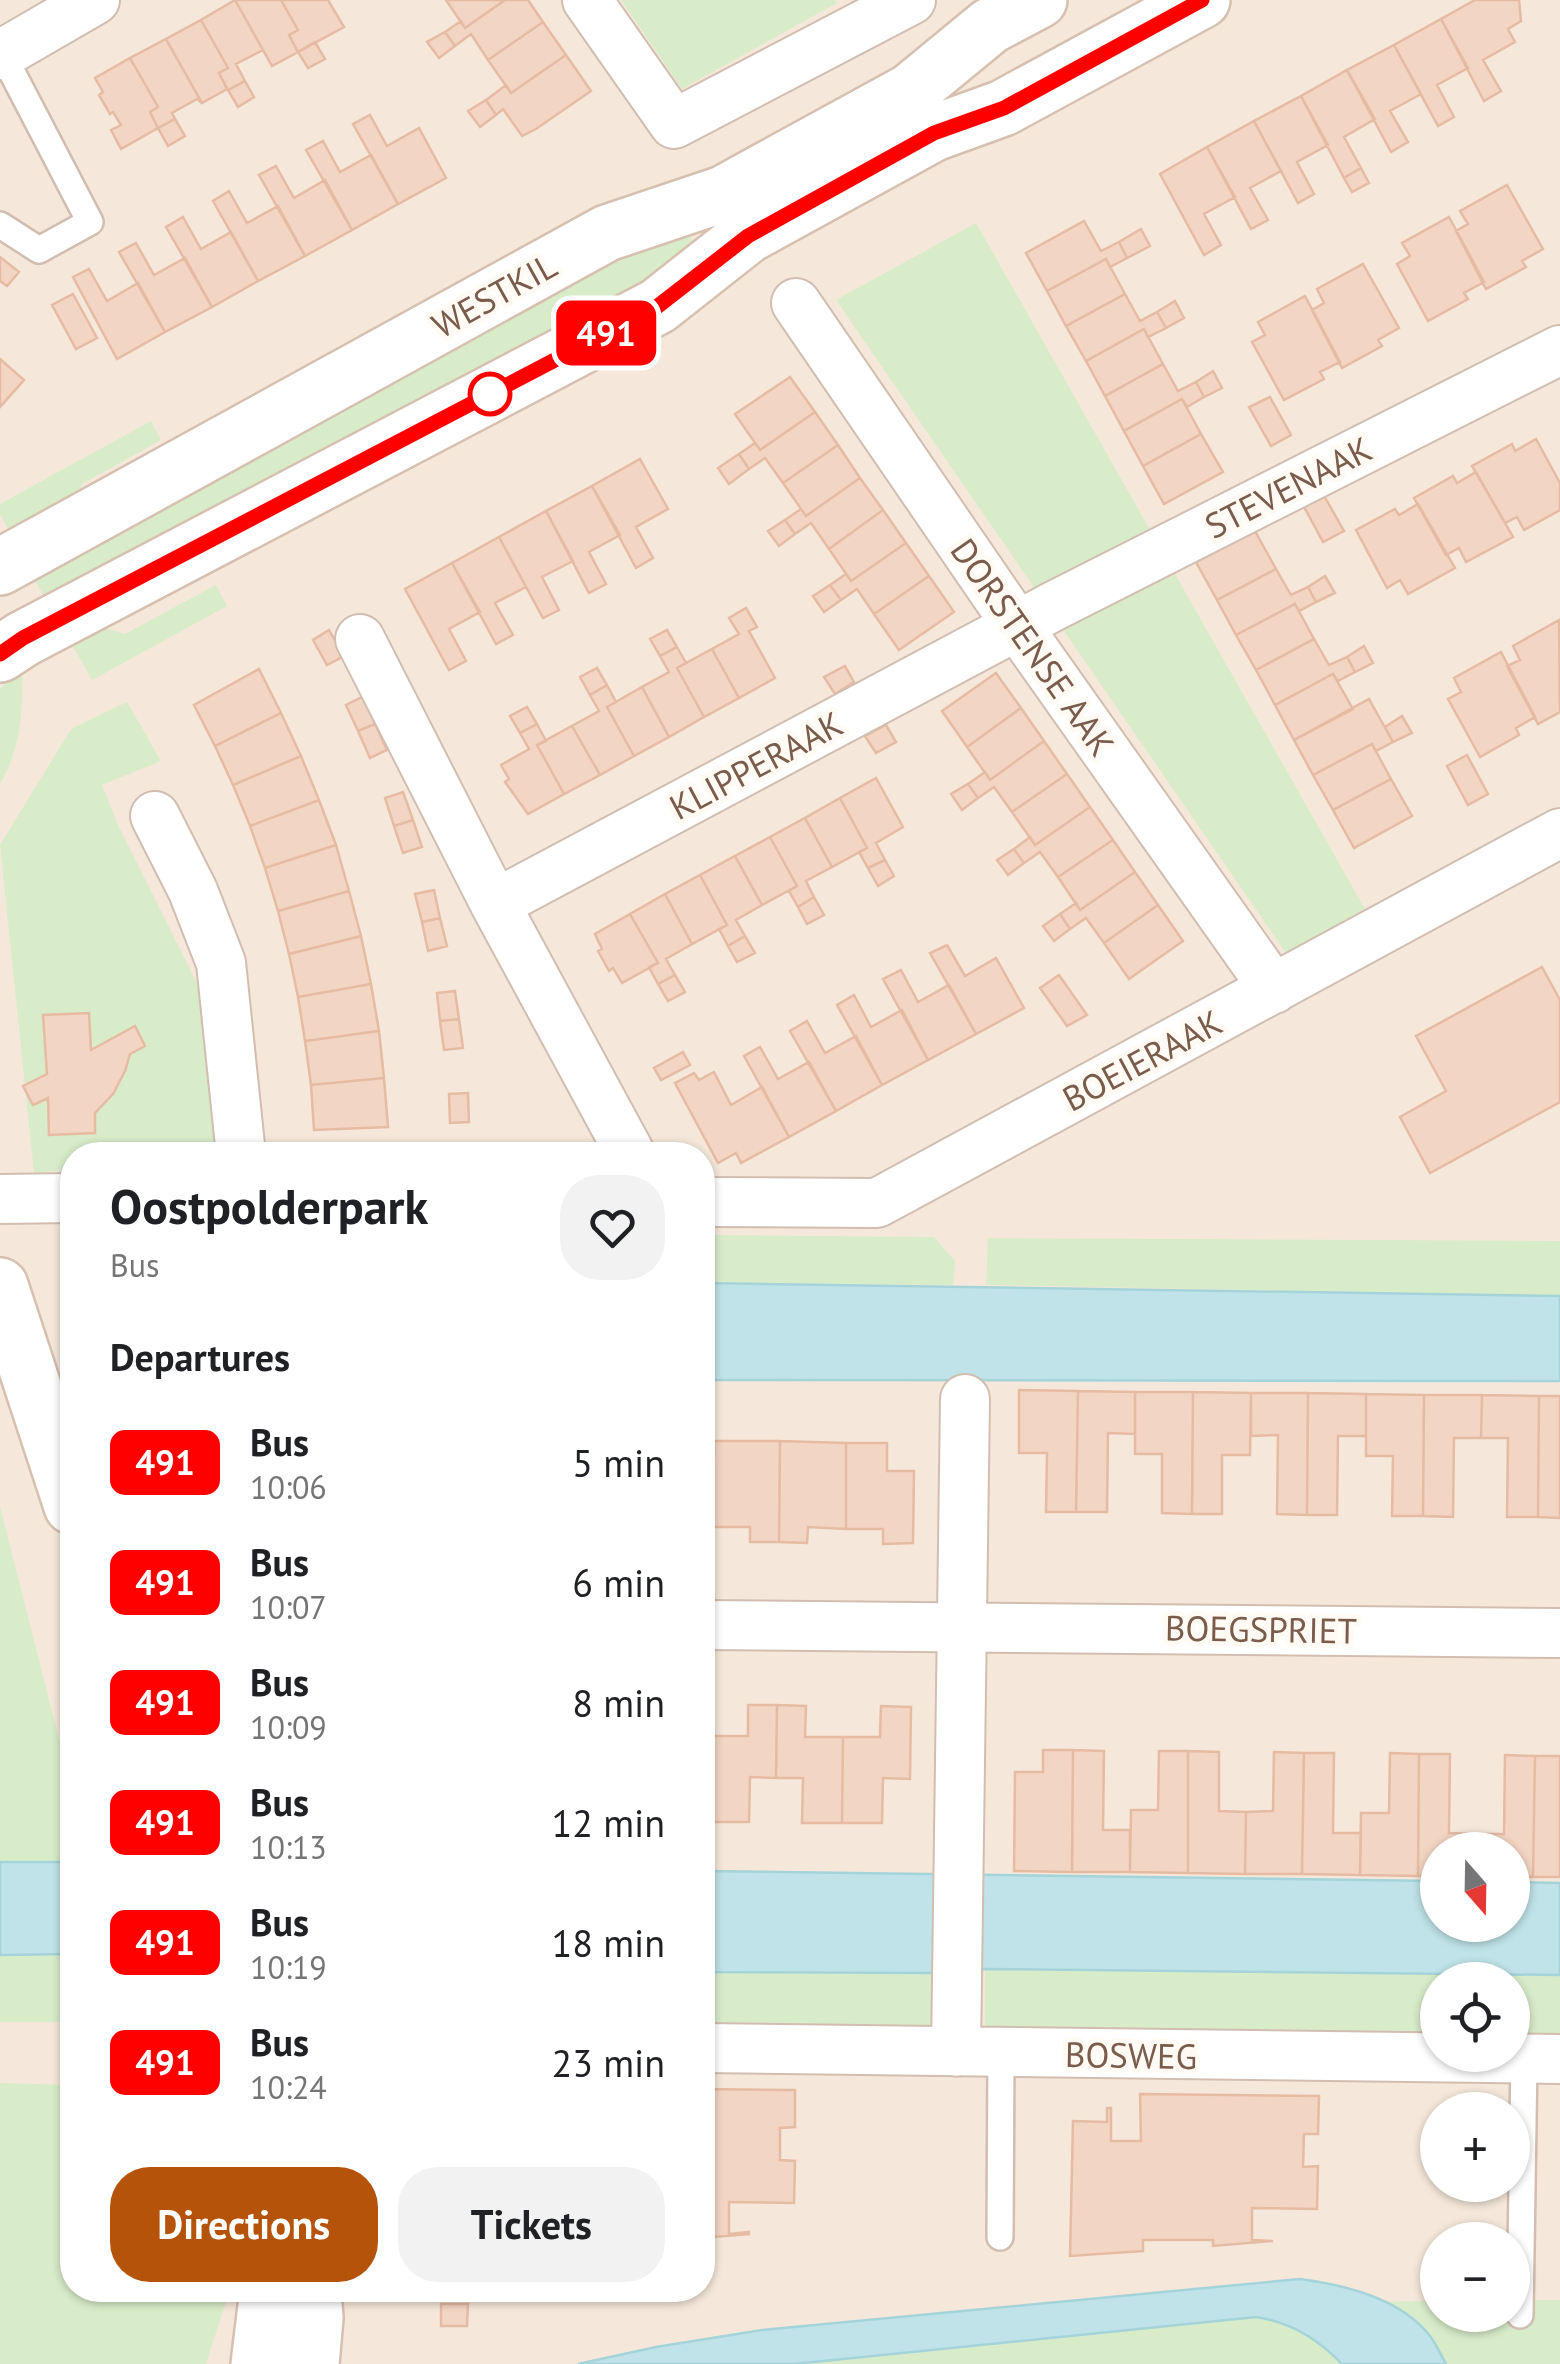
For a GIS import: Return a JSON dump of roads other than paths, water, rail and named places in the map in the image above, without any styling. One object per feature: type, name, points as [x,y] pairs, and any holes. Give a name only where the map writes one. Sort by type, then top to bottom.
[{"type":"street","points":[[1,54],[95,0]]},
{"type":"street","points":[[587,0],[674,124],[911,0]]},
{"type":"street","name":"WESTKIL","points":[[0,568],[608,233],[723,194],[912,91],[990,26],[1040,0]]},
{"type":"street","points":[[0,654],[23,638],[658,306],[748,236],[934,133],[1004,108],[1202,0]]},
{"type":"street","name":"DORSTENSE AAK","points":[[796,303],[1274,988]]},
{"type":"street","name":"STEVENAAK","points":[[1018,626],[1560,350]]},
{"type":"street","name":"KLIPPERAAK","points":[[495,904],[1018,626]]},
{"type":"street","points":[[360,639],[495,904],[624,1142]]},
{"type":"street","points":[[155,816],[193,891],[221,963],[240,1142]]},
{"type":"street","name":"BOEIERAAK","points":[[715,1202],[877,1203],[1560,832]]},
{"type":"street","points":[[0,1198],[60,1198]]},
{"type":"street","points":[[0,1286],[60,1469]]},
{"type":"street","points":[[965,1399],[956,1979],[979,2053]]},
{"type":"street","name":"BOEGSPRIET","points":[[715,1626],[962,1625],[1560,1633]]},
{"type":"street","name":"BOSWEG","points":[[715,2048],[1542,2059]]},
{"type":"street","points":[[259,2364],[267,2302]]},
{"type":"street","points":[[311,2364],[314,2302]]},
{"type":"lane","points":[[0,225],[39,250],[90,222],[1,54]]},
{"type":"lane","points":[[979,2053],[1000,2238]]},
{"type":"lane","points":[[1528,2222],[1542,2059]]},
{"type":"water","points":[[715,1283],[1560,1296],[1560,1381],[715,1380]]},
{"type":"water","points":[[0,1862],[60,1862],[60,1954],[0,1955]]},
{"type":"water","points":[[715,1871],[1420,1881],[1420,1942],[1530,1942],[1530,1882],[1560,1883],[1560,1975],[1530,1975],[1530,1962],[1420,1962],[1420,1974],[985,1969],[932,1973],[715,1972]]},
{"type":"water","points":[[1300,2279],[1335,2285],[1388,2303],[1418,2323],[1420,2332],[1430,2336],[1446,2364],[1342,2364],[1303,2333],[1256,2317],[794,2364],[578,2364],[762,2330]]}]
